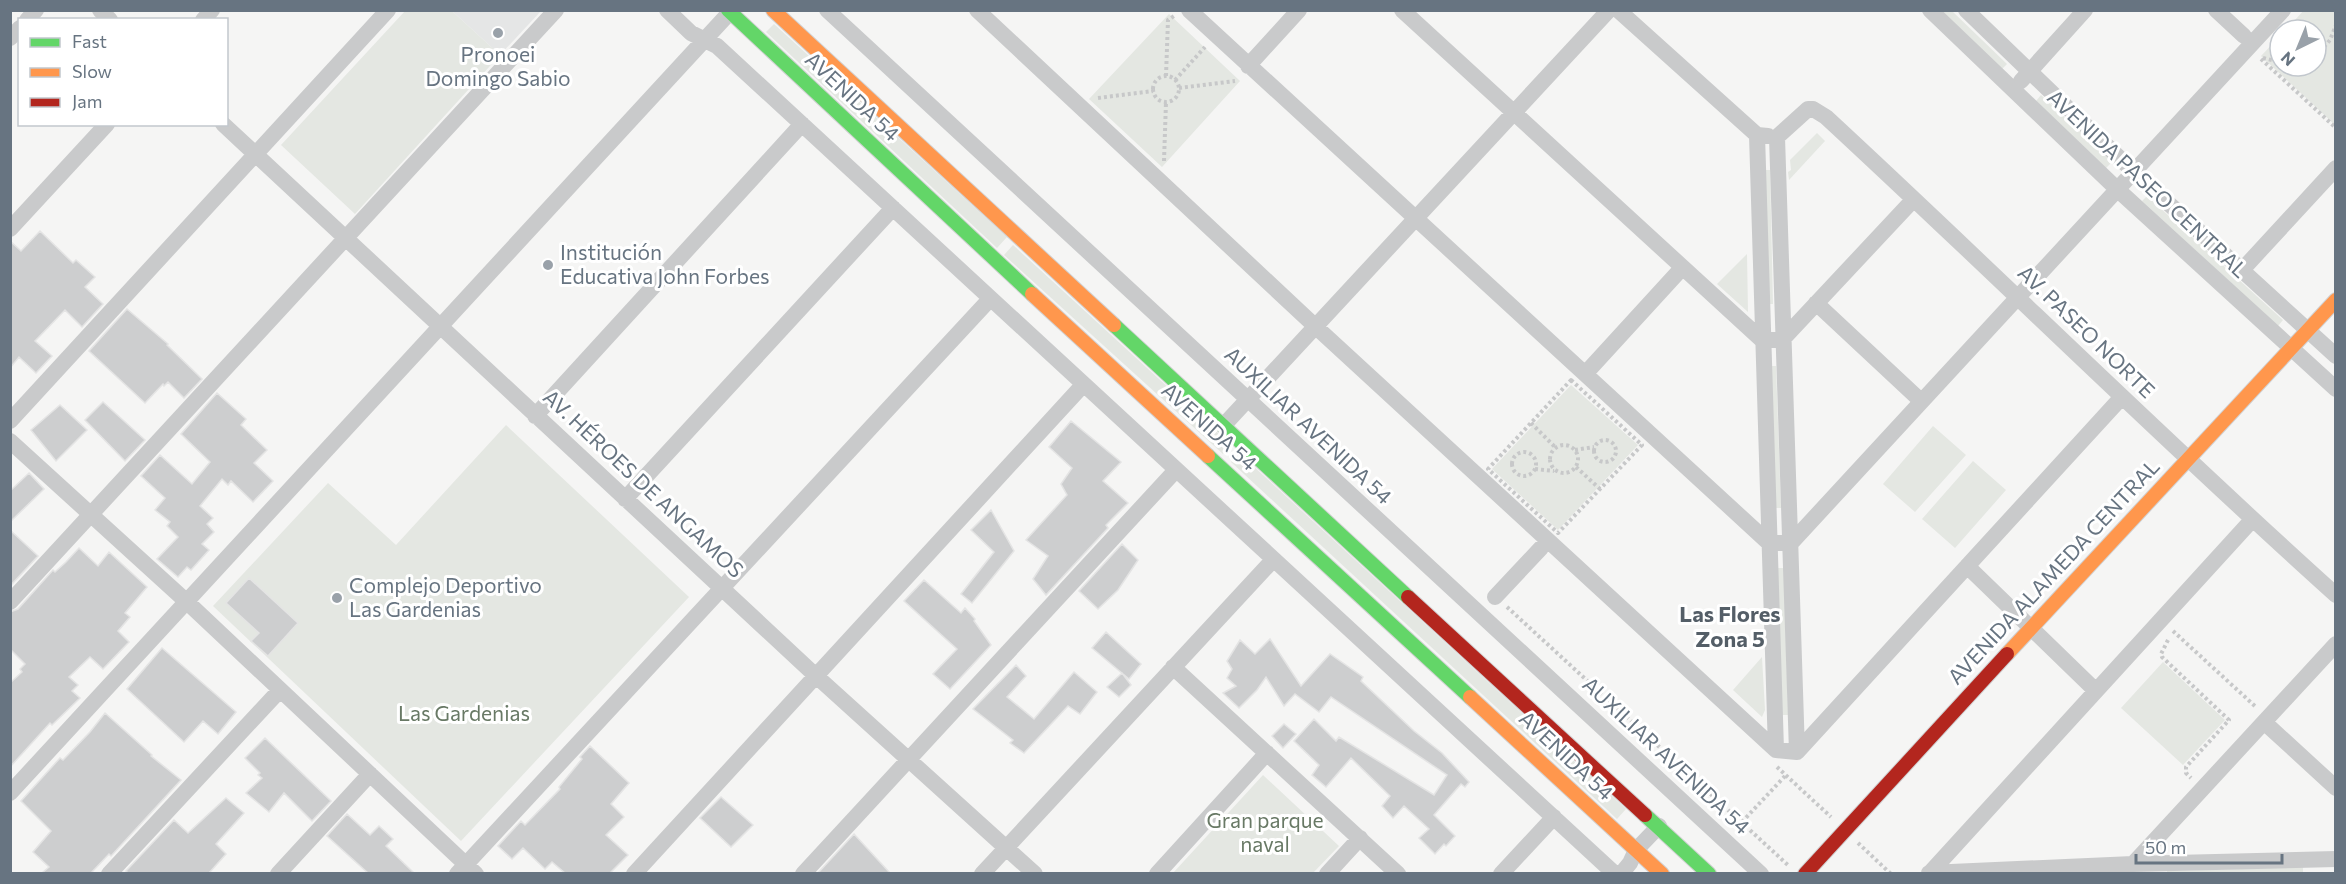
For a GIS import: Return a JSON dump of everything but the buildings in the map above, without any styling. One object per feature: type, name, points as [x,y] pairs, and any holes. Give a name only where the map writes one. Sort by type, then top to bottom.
[{"type":"main road","name":"AVENIDA 54","points":[[773,10],[1709,873]]},
{"type":"main road","name":"AVENIDA 54","points":[[730,11],[993,258],[1662,873]]},
{"type":"main road","name":"AVENIDA ALAMEDA CENTRAL","points":[[1799,871],[2031,629],[2186,459],[2336,300]]},
{"type":"street","points":[[10,421],[388,10]]},
{"type":"street","points":[[10,602],[556,10]]},
{"type":"street","points":[[667,10],[691,33],[717,46],[1615,873]]},
{"type":"street","name":"AUXILIAR AVENIDA 54","points":[[827,10],[1761,873]]},
{"type":"street","points":[[976,10],[1316,327],[1776,750],[1797,753]]},
{"type":"street","points":[[1189,10],[1769,543],[1791,543],[2283,10]]},
{"type":"street","points":[[1248,66],[1299,10]]},
{"type":"street","points":[[1402,10],[1762,340],[1782,340],[1914,199]]},
{"type":"street","points":[[1224,425],[1609,10]]},
{"type":"street","points":[[1618,10],[1757,135],[1777,137],[1797,753]]},
{"type":"street","name":"AVENIDA PASEO CENTRAL","points":[[1930,10],[2118,190],[2336,388]]},
{"type":"street","name":"AVENIDA PASEO CENTRAL","points":[[1965,10],[2134,172],[2336,356]]},
{"type":"street","points":[[2013,89],[2085,10]]},
{"type":"street","points":[[2216,10],[2244,36]]},
{"type":"street","points":[[10,793],[706,40],[730,11]]},
{"type":"street","name":"AV. PASEO NORTE","points":[[1777,137],[1803,111],[1814,109],[1826,117],[2019,297],[2186,459],[2336,595]]},
{"type":"street","points":[[535,416],[802,124]]},
{"type":"street","points":[[10,229],[105,126]]},
{"type":"street","name":"AV. HÉROES DE ANGAMOS","points":[[225,126],[815,675],[1035,873]]},
{"type":"street","points":[[1757,135],[1776,750]]},
{"type":"street","points":[[2242,270],[2336,168]]},
{"type":"street","points":[[625,499],[893,208]]},
{"type":"street","points":[[1585,374],[1682,268]]},
{"type":"street","points":[[10,441],[187,602],[370,774],[466,870],[721,587],[990,299]]},
{"type":"street","points":[[1816,303],[1921,401]]},
{"type":"street","points":[[634,873],[1083,385]]},
{"type":"street","points":[[1797,753],[2121,398]]},
{"type":"street","points":[[803,873],[1176,470]]},
{"type":"street","points":[[1929,873],[2252,520]]},
{"type":"street","points":[[1495,597],[1541,548]]},
{"type":"street","points":[[982,873],[1273,560]]},
{"type":"street","points":[[1967,566],[2095,690]]},
{"type":"street","points":[[2133,869],[2260,718],[2336,644]]},
{"type":"street","points":[[1173,666],[1398,873]]},
{"type":"street","points":[[109,873],[280,690]]},
{"type":"street","points":[[2260,718],[2336,788]]},
{"type":"street","points":[[1157,873],[1267,753]]},
{"type":"street","points":[[278,873],[370,774]]},
{"type":"street","points":[[1501,873],[1554,817]]},
{"type":"street","points":[[1621,873],[1630,863],[1636,850],[1659,826]]},
{"type":"street","points":[[1327,873],[1360,838]]},
{"type":"street","points":[[1929,873],[2133,869],[2335,859]]},
{"type":"path","points":[[1166,76],[1168,20]]},
{"type":"path","points":[[2328,44],[2336,25]]},
{"type":"path","points":[[1174,80],[1206,46]]},
{"type":"path","points":[[2268,58],[2261,55],[2268,62]]},
{"type":"path","points":[[1166,76],[1174,80],[1179,88],[1177,96],[1167,102],[1158,100],[1153,91],[1156,80],[1166,76]]},
{"type":"path","points":[[2285,78],[2336,128]]},
{"type":"path","points":[[1179,88],[1235,81]]},
{"type":"path","points":[[1087,100],[1153,91]]},
{"type":"path","points":[[1164,171],[1167,102]]},
{"type":"path","points":[[1571,380],[1642,445],[1558,533],[1488,469],[1530,423],[1571,380]]},
{"type":"path","points":[[1530,423],[1555,447]]},
{"type":"path","points":[[1599,441],[1610,441],[1615,447],[1615,455],[1611,460],[1600,461],[1594,454],[1594,447],[1599,441]]},
{"type":"path","points":[[1535,469],[1564,474],[1576,467],[1578,458],[1575,450],[1565,444],[1555,447],[1549,459],[1555,471]]},
{"type":"path","points":[[1575,450],[1594,447]]},
{"type":"path","points":[[1520,453],[1528,453],[1536,461],[1535,469],[1530,475],[1519,475],[1513,466],[1514,459],[1520,453]]},
{"type":"path","points":[[1576,467],[1600,489]]},
{"type":"path","points":[[1495,597],[1799,871]]},
{"type":"path","points":[[2170,627],[2260,711],[2260,718]]},
{"type":"path","points":[[2174,631],[2161,654],[2229,720],[2186,767],[2186,773],[2194,782]]},
{"type":"path","points":[[1742,822],[1786,775]]},
{"type":"shaded area","name":"Pronoei Domingo Sabio","points":[[452,11],[541,11],[500,55]]},
{"type":"green space","points":[[2304,10],[2335,11],[2335,125],[2285,78],[2328,78],[2328,18],[2297,18]]},
{"type":"green space","points":[[405,11],[452,11],[500,55],[355,214],[281,145]]},
{"type":"green space","points":[[1942,11],[1952,11],[2007,64],[2002,69]]},
{"type":"green space","points":[[1169,14],[1240,81],[1162,167],[1089,99]]},
{"type":"green space","points":[[774,24],[1007,237],[997,248],[766,32]]},
{"type":"green space","points":[[2268,49],[2268,63],[2261,56]]},
{"type":"green space","points":[[2041,95],[2112,162],[2106,168],[2036,101]]},
{"type":"green space","points":[[1817,133],[1825,141],[1789,180],[1790,160]]},
{"type":"green space","points":[[1764,170],[1770,170],[1773,304],[1766,304]]},
{"type":"green space","points":[[2147,196],[2283,320],[2278,326],[2142,201]]},
{"type":"green space","points":[[1013,245],[1231,445],[1223,454],[1004,255]]},
{"type":"green space","points":[[1747,254],[1748,312],[1717,284]]},
{"type":"green space","points":[[1769,366],[1776,366],[1781,508],[1774,508]]},
{"type":"green space","points":[[1571,385],[1638,445],[1558,530],[1492,469]]},
{"type":"green space","name":"Las Gardenias","points":[[506,425],[689,597],[461,841],[213,606],[328,483],[396,545]]},
{"type":"green space","points":[[1933,426],[1966,455],[1915,512],[1883,484]]},
{"type":"green space","points":[[1239,453],[1626,809],[1617,819],[1231,462]]},
{"type":"green space","points":[[1973,461],[2006,490],[1955,548],[1922,519]]},
{"type":"green space","points":[[1777,568],[1784,568],[1788,715],[1781,715]]},
{"type":"green space","points":[[1762,657],[1765,710],[1762,717],[1733,690]]},
{"type":"green space","points":[[2163,662],[2225,720],[2183,765],[2121,708]]},
{"type":"green space","name":"Gran parque naval","points":[[1263,775],[1339,846],[1313,873],[1173,873]]},
{"type":"green space","points":[[2303,867],[2303,873],[2167,874],[2167,871]]},
{"type":"traffic: fast","points":[[728,10],[1032,294]]},
{"type":"traffic: fast","points":[[1114,325],[1408,597]]},
{"type":"traffic: fast","points":[[1208,456],[1470,697]]},
{"type":"traffic: fast","points":[[1645,815],[1709,874]]},
{"type":"traffic: slow","points":[[773,10],[1114,325]]},
{"type":"traffic: slow","points":[[1032,294],[1208,456]]},
{"type":"traffic: slow","points":[[2007,654],[2336,300]]},
{"type":"traffic: slow","points":[[1470,697],[1662,874]]},
{"type":"traffic: jam","points":[[1408,597],[1645,815]]},
{"type":"traffic: jam","points":[[1805,874],[2007,654]]},
{"type":"place","name":"Pronoei Domingo Sabio","points":[[498,33]]},
{"type":"place","name":"Institución Educativa John Forbes","points":[[548,265]]},
{"type":"place","name":"Complejo Deportivo Las Gardenias","points":[[337,598]]},
{"type":"district","name":"Las Flores Zona 5","points":[[1730,626]]}]
